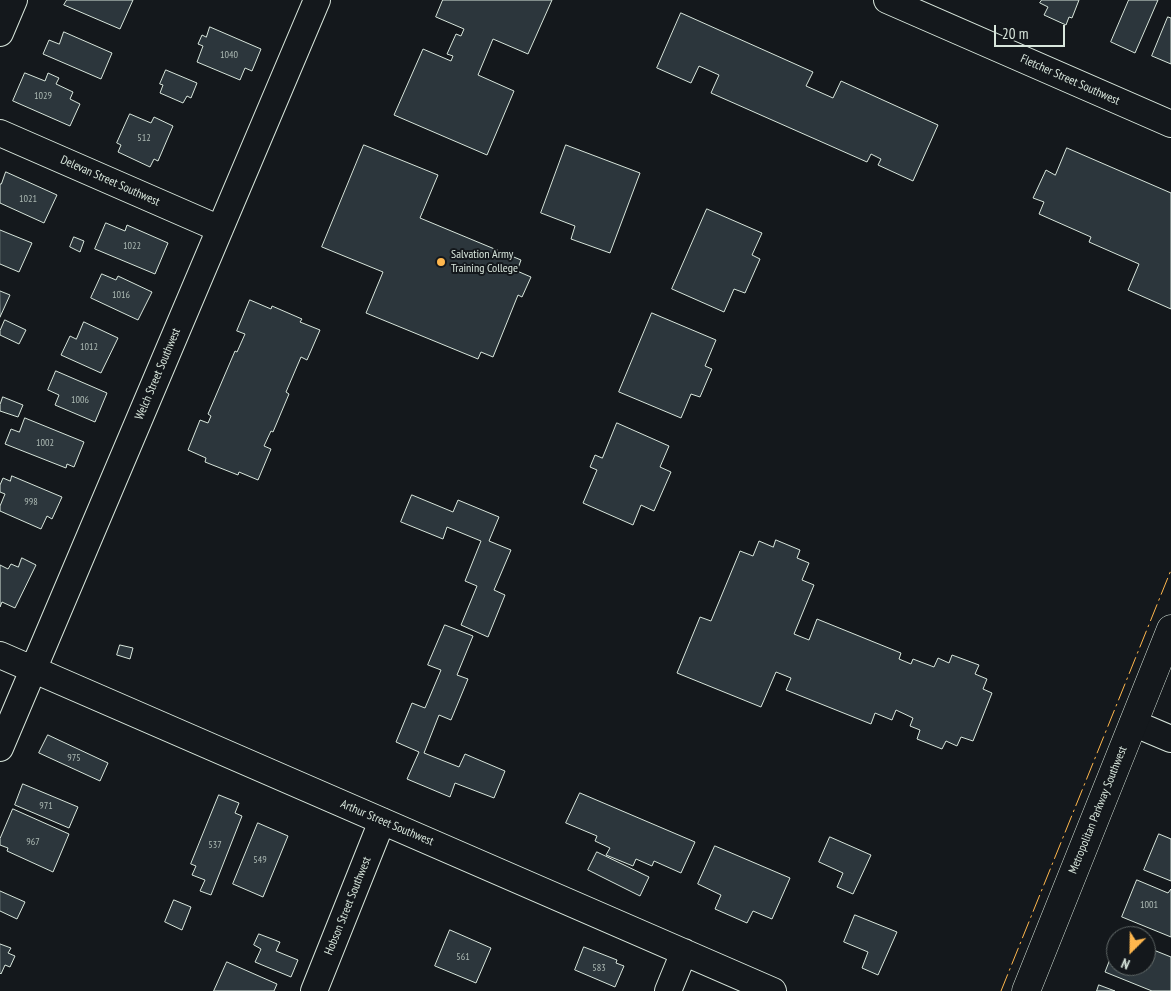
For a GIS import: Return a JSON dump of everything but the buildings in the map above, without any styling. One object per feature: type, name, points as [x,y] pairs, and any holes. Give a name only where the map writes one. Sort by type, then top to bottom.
[{"type":"main road","name":"Metropolitan Parkway Southwest","points":[[1026,991],[1171,628]]},
{"type":"street","points":[[0,33],[14,0]]},
{"type":"street","name":"Welch Street Southwest","points":[[0,748],[317,0]]},
{"type":"street","name":"Fletcher Street Southwest","points":[[888,0],[1171,124]]},
{"type":"street","name":"Delevan Street Southwest","points":[[0,133],[220,229]]},
{"type":"street","name":"Arthur Street Southwest","points":[[0,655],[773,991]]},
{"type":"street","points":[[1132,723],[1171,739]]},
{"type":"street","name":"Hobson Street Southwest","points":[[314,991],[382,821]]},
{"type":"street","points":[[668,991],[684,952]]},
{"type":"power","points":[[1001,991],[1171,570]]},
{"type":"place","name":"Salvation Army Training College","points":[[441,262]]}]
